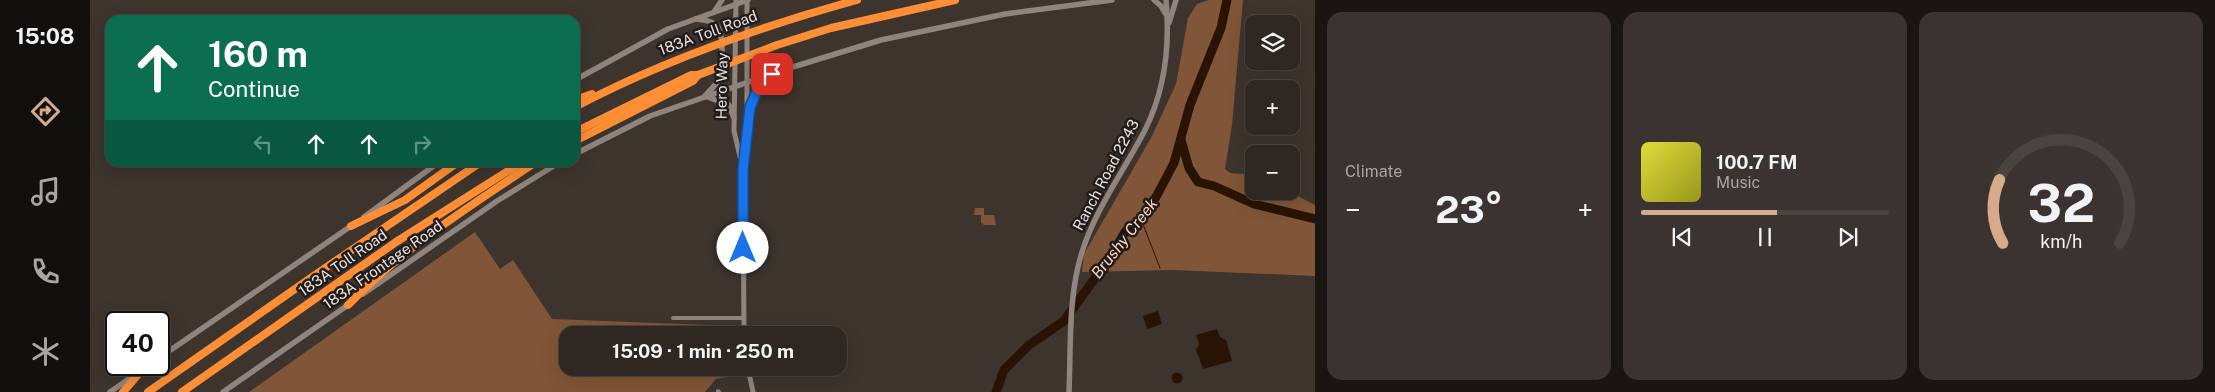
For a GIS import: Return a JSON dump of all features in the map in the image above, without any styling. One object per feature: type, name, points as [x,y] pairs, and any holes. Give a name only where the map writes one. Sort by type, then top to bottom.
[{"type":"highway","name":"183A Toll Road","points":[[580,104],[659,66],[775,24],[857,0]]},
{"type":"highway","points":[[580,138],[693,81],[706,70],[831,28],[955,0]]},
{"type":"highway","points":[[580,130],[691,76],[698,75]]},
{"type":"highway","points":[[580,98],[613,87]]},
{"type":"highway","points":[[351,226],[405,200],[451,167]]},
{"type":"highway","name":"183A Toll Road","points":[[148,392],[314,275],[473,167]]},
{"type":"highway","name":"183A Toll Road","points":[[182,392],[396,242],[514,167]]},
{"type":"highway","points":[[348,305],[375,277],[403,253],[529,167]]},
{"type":"highway","points":[[123,392],[137,376]]},
{"type":"main road","points":[[714,12],[722,0]]},
{"type":"main road","points":[[580,77],[668,29],[736,2],[748,0]]},
{"type":"main road","points":[[580,151],[650,116],[747,82],[915,31],[1005,14],[1112,0]]},
{"type":"main road","points":[[1154,0],[1161,6],[1166,17]]},
{"type":"main road","name":"Ranch Road 2243","points":[[1069,392],[1072,321],[1077,269],[1087,237],[1111,188],[1135,149],[1152,114],[1165,66],[1166,0]]},
{"type":"main road","points":[[1167,30],[1172,8],[1176,0]]},
{"type":"main road","points":[[696,19],[712,23],[718,27],[720,34],[722,66],[720,75],[706,96]]},
{"type":"main road","points":[[747,132],[753,96],[772,74]]},
{"type":"main road","points":[[706,96],[729,105],[734,118]]},
{"type":"main road","points":[[170,350],[351,226],[432,167]]},
{"type":"main road","name":"183A Frontage Road","points":[[223,392],[497,201],[552,167]]},
{"type":"main road","points":[[110,392],[134,376]]},
{"type":"street","name":"Hero Way","points":[[744,326],[743,170],[747,132],[748,0]]},
{"type":"street","name":"Hero Way","points":[[736,2],[734,131],[743,170]]},
{"type":"street","points":[[672,318],[744,318]]},
{"type":"street","points":[[750,376],[753,392]]},
{"type":"shaded area","points":[[1209,0],[1243,0],[1232,125],[1225,169],[1230,173],[1245,174],[1245,200],[1300,200],[1300,197],[1315,205],[1315,276],[1173,270],[1082,272],[1084,254],[1151,138],[1176,84],[1188,18],[1197,4]]},
{"type":"shaded area","points":[[975,208],[984,208],[984,215],[994,215],[996,225],[984,225],[981,222],[981,215],[974,215]]},
{"type":"shaded area","points":[[475,232],[500,269],[513,260],[552,319],[734,326],[559,326],[559,376],[731,376],[716,379],[705,392],[249,392]]},
{"type":"shaded area","points":[[1158,311],[1162,324],[1147,329],[1143,316]]},
{"type":"shaded area","points":[[1217,329],[1220,337],[1226,340],[1232,361],[1203,369],[1196,350],[1199,344],[1196,335]]},
{"type":"shaded area","points":[[1177,372],[1183,378],[1177,384],[1171,378]]},
{"type":"waterway","name":"Brushy Creek","points":[[996,392],[1004,370],[1029,345],[1064,321],[1111,256],[1125,232],[1141,219],[1156,197],[1174,163],[1190,105],[1221,28],[1227,0]]},
{"type":"waterway","points":[[1181,140],[1189,168],[1198,182],[1214,186],[1254,204],[1315,219]]},
{"type":"waterway","points":[[1141,219],[1160,268]]},
{"type":"route","points":[[743,248],[743,170],[750,107],[753,96],[772,74]]}]
